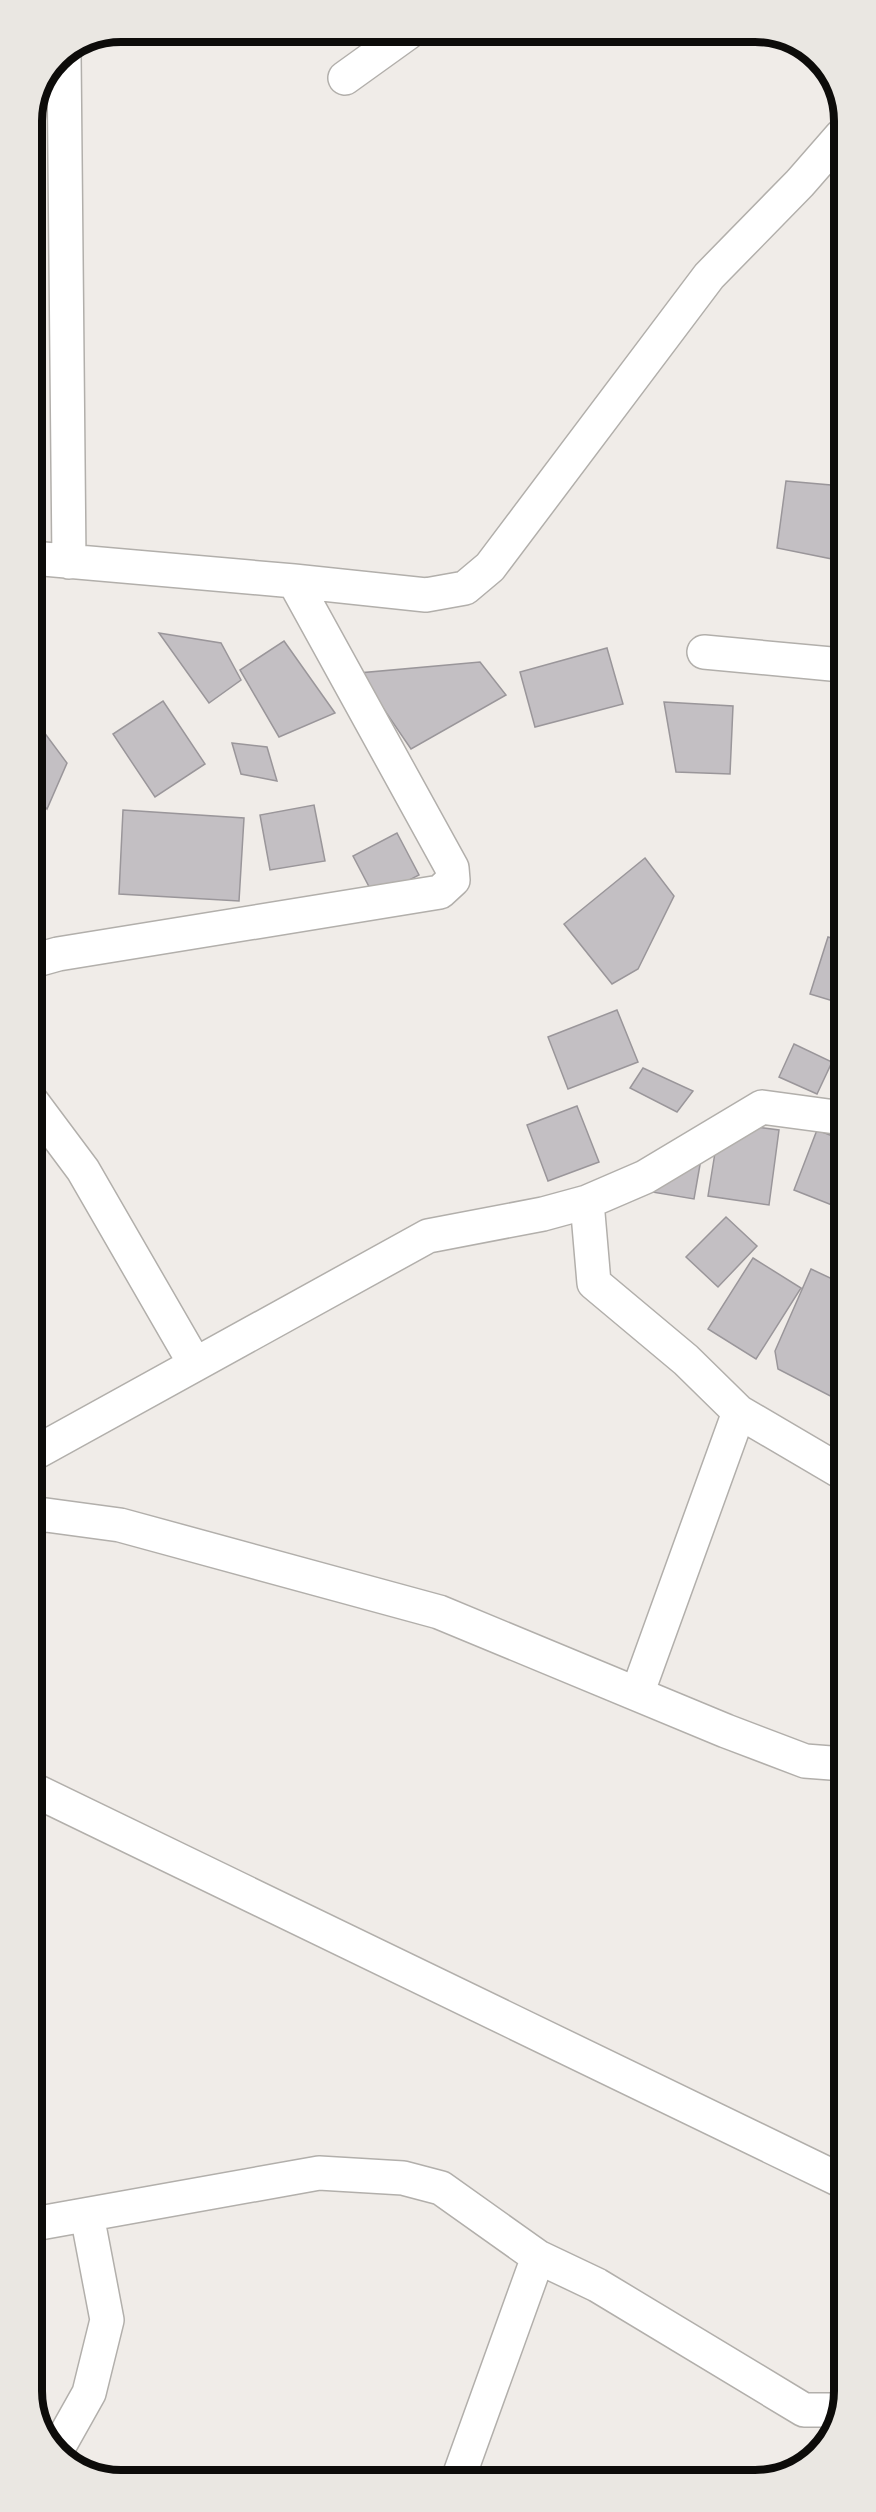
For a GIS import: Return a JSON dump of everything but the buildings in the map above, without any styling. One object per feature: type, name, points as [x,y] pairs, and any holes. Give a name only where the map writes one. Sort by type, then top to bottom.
[{"type":"street","points":[[345,78],[395,42]]},
{"type":"street","points":[[64,66],[69,562]]},
{"type":"street","points":[[42,559],[426,595],[465,588],[490,567],[709,276],[800,183],[834,144]]},
{"type":"street","points":[[42,958],[440,892],[453,880],[452,868],[294,581]]},
{"type":"street","points":[[704,652],[834,664]]},
{"type":"street","points":[[42,1449],[428,1236],[543,1214],[587,1202],[645,1177],[762,1107],[834,1117]]},
{"type":"street","points":[[42,1115],[83,1170],[195,1364]]},
{"type":"street","points":[[587,1202],[594,1283],[686,1360],[738,1412],[834,1468]]},
{"type":"street","points":[[637,1694],[738,1412]]},
{"type":"street","points":[[42,1515],[120,1525],[439,1612],[805,1761],[834,1763]]},
{"type":"street","points":[[42,1794],[834,2177]]},
{"type":"street","points":[[42,2223],[319,2174],[403,2178],[441,2188],[538,2257],[597,2285],[804,2410],[831,2410]]},
{"type":"street","points":[[61,2442],[89,2393],[107,2320],[87,2215]]},
{"type":"street","points":[[461,2470],[538,2257]]}]
